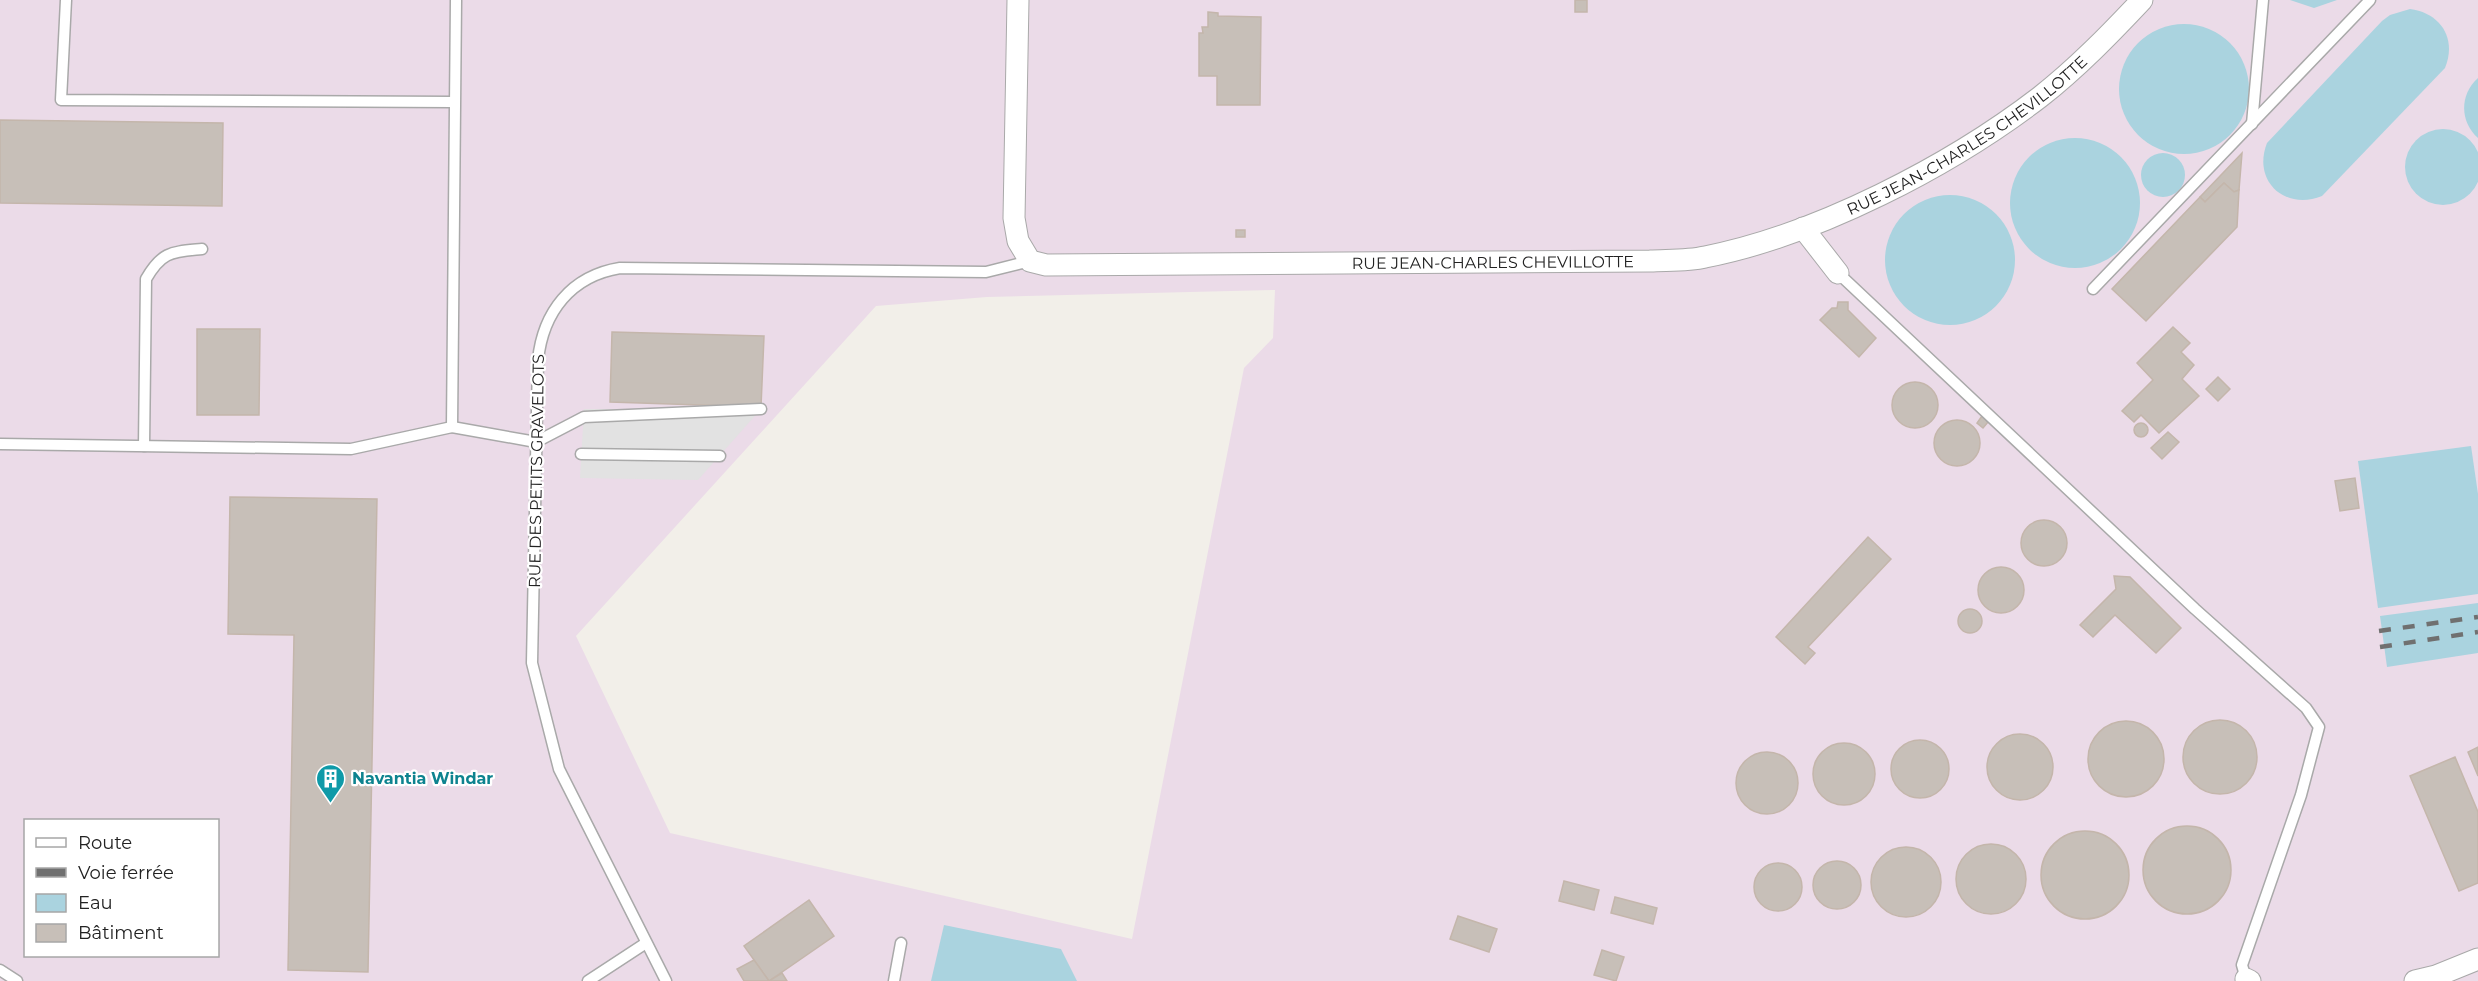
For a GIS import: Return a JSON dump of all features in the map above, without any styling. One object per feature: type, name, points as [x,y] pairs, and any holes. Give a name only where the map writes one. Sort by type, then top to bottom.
[{"type":"street","points":[[1018,0],[1014,218],[1018,241],[1030,261]]},
{"type":"street","name":"RUE JEAN-CHARLES CHEVILLOTTE","points":[[1030,261],[1046,265],[1650,261],[1704,258],[1803,228],[1894,189],[1983,138],[2041,96],[2089,55],[2142,0]]},
{"type":"street","points":[[1803,228],[1838,273]]},
{"type":"street","points":[[2415,981],[2436,976],[2478,959]]},
{"type":"lane","points":[[66,0],[62,100],[453,102]]},
{"type":"lane","points":[[452,427],[453,102],[456,0]]},
{"type":"lane","points":[[2252,124],[2263,0]]},
{"type":"lane","points":[[2093,289],[2370,0]]},
{"type":"lane","points":[[144,446],[146,279],[156,262],[170,252],[202,249]]},
{"type":"lane","name":"RUE DES PETITS GRAVELOTS","points":[[666,981],[559,769],[532,663],[538,360],[544,326],[562,298],[597,273],[620,268],[986,272],[1030,261]]},
{"type":"lane","points":[[1838,273],[2195,609],[2306,708],[2319,727],[2301,795],[2242,966],[2248,980]]},
{"type":"lane","points":[[0,444],[351,449],[452,427],[536,442],[584,417],[761,410]]},
{"type":"lane","points":[[581,454],[720,456]]},
{"type":"lane","points":[[588,981],[646,943]]},
{"type":"lane","points":[[894,981],[901,943]]},
{"type":"lane","points":[[0,970],[17,981]]},
{"type":"shaded area","points":[[0,0],[2478,0],[2478,981],[0,981]],"holes":[[[1275,290],[1273,338],[1244,368],[1132,939],[670,833],[576,636],[876,306],[987,297]]]},
{"type":"shaded area","points":[[584,409],[761,409],[698,480],[580,478]]},
{"type":"water","points":[[2290,0],[2337,0],[2314,8]]},
{"type":"water","points":[[2410,9],[2430,16],[2444,29],[2449,47],[2445,68],[2322,196],[2308,200],[2284,196],[2268,180],[2264,169],[2267,143],[2382,21],[2390,15]]},
{"type":"water","points":[[2184,24],[2209,29],[2230,43],[2244,64],[2249,89],[2244,114],[2230,135],[2209,149],[2184,154],[2159,149],[2138,135],[2124,114],[2119,89],[2124,64],[2138,43],[2159,29]]},
{"type":"water","points":[[2478,78],[2478,138],[2468,124],[2464,108],[2467,92]]},
{"type":"water","points":[[2443,129],[2458,132],[2470,140],[2478,152],[2478,182],[2470,194],[2458,202],[2443,205],[2428,202],[2416,194],[2408,182],[2405,167],[2408,152],[2416,140],[2428,132]]},
{"type":"water","points":[[2075,138],[2100,143],[2121,157],[2135,178],[2140,203],[2135,228],[2121,249],[2100,263],[2075,268],[2050,263],[2029,249],[2015,228],[2010,203],[2015,178],[2029,157],[2050,143]]},
{"type":"water","points":[[2163,153],[2179,159],[2185,175],[2179,191],[2163,197],[2147,191],[2141,175],[2147,159]]},
{"type":"water","points":[[1950,195],[1975,200],[1996,214],[2010,235],[2015,260],[2010,285],[1996,306],[1975,320],[1950,325],[1925,320],[1904,306],[1890,285],[1885,260],[1890,235],[1904,214],[1925,200]]},
{"type":"water","points":[[2471,446],[2478,494],[2478,594],[2378,608],[2358,461]]},
{"type":"water","points":[[2478,603],[2478,653],[2387,667],[2380,616]]},
{"type":"water","points":[[944,925],[1061,949],[1077,981],[931,981]]},
{"type":"building","points":[[1575,0],[1587,0],[1587,12],[1575,12]]},
{"type":"building","points":[[1208,12],[1218,13],[1218,16],[1261,17],[1260,105],[1217,105],[1217,76],[1199,76],[1199,33],[1203,33],[1202,27],[1208,27]]},
{"type":"building","points":[[0,120],[223,123],[222,206],[0,203]]},
{"type":"building","points":[[2242,153],[2239,190],[2234,192],[2224,183],[2205,202],[2200,197]]},
{"type":"building","points":[[2224,183],[2234,192],[2239,190],[2237,227],[2146,321],[2112,289],[2200,197],[2205,202]]},
{"type":"building","points":[[1236,230],[1245,230],[1245,237],[1236,237]]},
{"type":"building","points":[[1838,302],[1848,302],[1848,310],[1876,338],[1859,357],[1820,320],[1832,308],[1837,308]]},
{"type":"building","points":[[2173,327],[2190,343],[2181,352],[2194,365],[2182,379],[2199,396],[2159,433],[2141,415],[2134,422],[2122,411],[2153,380],[2137,363]]},
{"type":"building","points":[[197,329],[260,329],[259,415],[197,415]]},
{"type":"building","points":[[612,332],[764,336],[761,407],[610,402]]},
{"type":"building","points":[[2218,377],[2230,389],[2218,401],[2206,389]]},
{"type":"building","points":[[1915,382],[1931,389],[1938,405],[1931,421],[1915,428],[1899,421],[1892,405],[1899,389]]},
{"type":"building","points":[[1982,416],[1988,422],[1983,428],[1977,423]]},
{"type":"building","points":[[1957,420],[1973,427],[1980,443],[1973,459],[1957,466],[1941,459],[1934,443],[1941,427]]},
{"type":"building","points":[[2138,423],[2144,423],[2148,430],[2144,437],[2138,437],[2134,433],[2134,427]]},
{"type":"building","points":[[2168,432],[2179,442],[2162,459],[2151,448]]},
{"type":"building","points":[[2355,478],[2359,508],[2340,511],[2335,481]]},
{"type":"building","name":"Navantia Windar","points":[[230,497],[377,499],[368,972],[288,970],[294,635],[228,634]]},
{"type":"building","points":[[2044,520],[2060,527],[2067,543],[2060,559],[2044,566],[2028,559],[2021,543],[2028,527]]},
{"type":"building","points":[[1868,537],[1891,559],[1808,647],[1815,653],[1805,664],[1776,637]]},
{"type":"building","points":[[2001,567],[2017,574],[2024,590],[2017,606],[2001,613],[1985,606],[1978,590],[1985,574]]},
{"type":"building","points":[[2114,576],[2130,577],[2181,628],[2156,653],[2115,615],[2093,637],[2080,625],[2116,589]]},
{"type":"building","points":[[1970,609],[1975,610],[1981,616],[1981,626],[1975,632],[1970,633],[1965,632],[1959,626],[1958,621],[1959,616],[1965,610]]},
{"type":"building","points":[[2227,720],[2247,730],[2255,743],[2257,757],[2255,771],[2247,784],[2234,792],[2213,794],[2193,784],[2185,771],[2183,750],[2193,730],[2206,722]]},
{"type":"building","points":[[2126,721],[2140,724],[2153,732],[2161,745],[2164,759],[2161,773],[2153,786],[2140,794],[2126,797],[2112,794],[2099,786],[2091,773],[2088,759],[2091,745],[2099,732],[2112,724]]},
{"type":"building","points":[[2013,734],[2027,734],[2039,739],[2048,748],[2053,767],[2051,780],[2044,791],[2027,800],[2013,800],[2001,795],[1992,786],[1987,774],[1987,760],[1992,748],[2001,739]]},
{"type":"building","points":[[1920,740],[1931,742],[1944,753],[1949,769],[1947,780],[1936,793],[1920,798],[1909,796],[1896,785],[1891,769],[1893,758],[1904,745]]},
{"type":"building","points":[[1844,743],[1861,748],[1866,752],[1870,757],[1875,774],[1870,791],[1866,796],[1861,800],[1844,805],[1827,800],[1822,796],[1818,791],[1813,774],[1818,757],[1822,752],[1827,748]]},
{"type":"building","points":[[2478,747],[2478,776],[2468,752]]},
{"type":"building","points":[[1767,752],[1784,757],[1789,761],[1793,766],[1798,783],[1793,800],[1789,805],[1784,809],[1767,814],[1750,809],[1745,805],[1741,800],[1736,783],[1741,766],[1745,761],[1750,757]]},
{"type":"building","points":[[2455,757],[2478,812],[2478,883],[2459,891],[2410,776]]},
{"type":"building","points":[[2187,826],[2204,830],[2218,839],[2227,853],[2231,870],[2227,887],[2218,901],[2204,910],[2187,914],[2170,910],[2156,901],[2147,887],[2143,870],[2147,853],[2156,839],[2170,830]]},
{"type":"building","points":[[2085,831],[2102,835],[2116,844],[2125,858],[2129,875],[2125,892],[2116,906],[2102,915],[2085,919],[2068,915],[2054,906],[2045,892],[2041,875],[2045,858],[2054,844],[2068,835]]},
{"type":"building","points":[[1991,844],[2004,847],[2016,854],[2023,866],[2026,879],[2023,892],[2016,904],[2004,911],[1991,914],[1978,911],[1966,904],[1959,892],[1956,879],[1959,866],[1966,854],[1978,847]]},
{"type":"building","points":[[1906,847],[1919,850],[1931,857],[1938,869],[1941,882],[1938,895],[1931,907],[1919,914],[1906,917],[1893,914],[1881,907],[1874,895],[1871,882],[1874,869],[1881,857],[1893,850]]},
{"type":"building","points":[[1837,861],[1854,868],[1861,885],[1854,902],[1837,909],[1820,902],[1813,885],[1820,868]]},
{"type":"building","points":[[1778,863],[1795,870],[1802,887],[1795,904],[1778,911],[1761,904],[1754,887],[1761,870]]},
{"type":"building","points":[[1564,881],[1599,890],[1594,910],[1559,901]]},
{"type":"building","points":[[1615,897],[1657,908],[1653,924],[1611,913]]},
{"type":"building","points":[[809,900],[834,936],[769,981],[744,946]]},
{"type":"building","points":[[1458,916],[1497,929],[1489,952],[1450,939]]},
{"type":"building","points":[[1602,950],[1624,957],[1616,981],[1594,975]]},
{"type":"building","points":[[754,960],[769,981],[744,981],[737,969]]},
{"type":"building","points":[[782,973],[787,981],[769,981]]},
{"type":"railway","points":[[2379,631],[2478,617]]},
{"type":"railway","points":[[2380,647],[2478,632]]},
{"type":"place","name":"Navantia Windar","points":[[331,804]]}]
